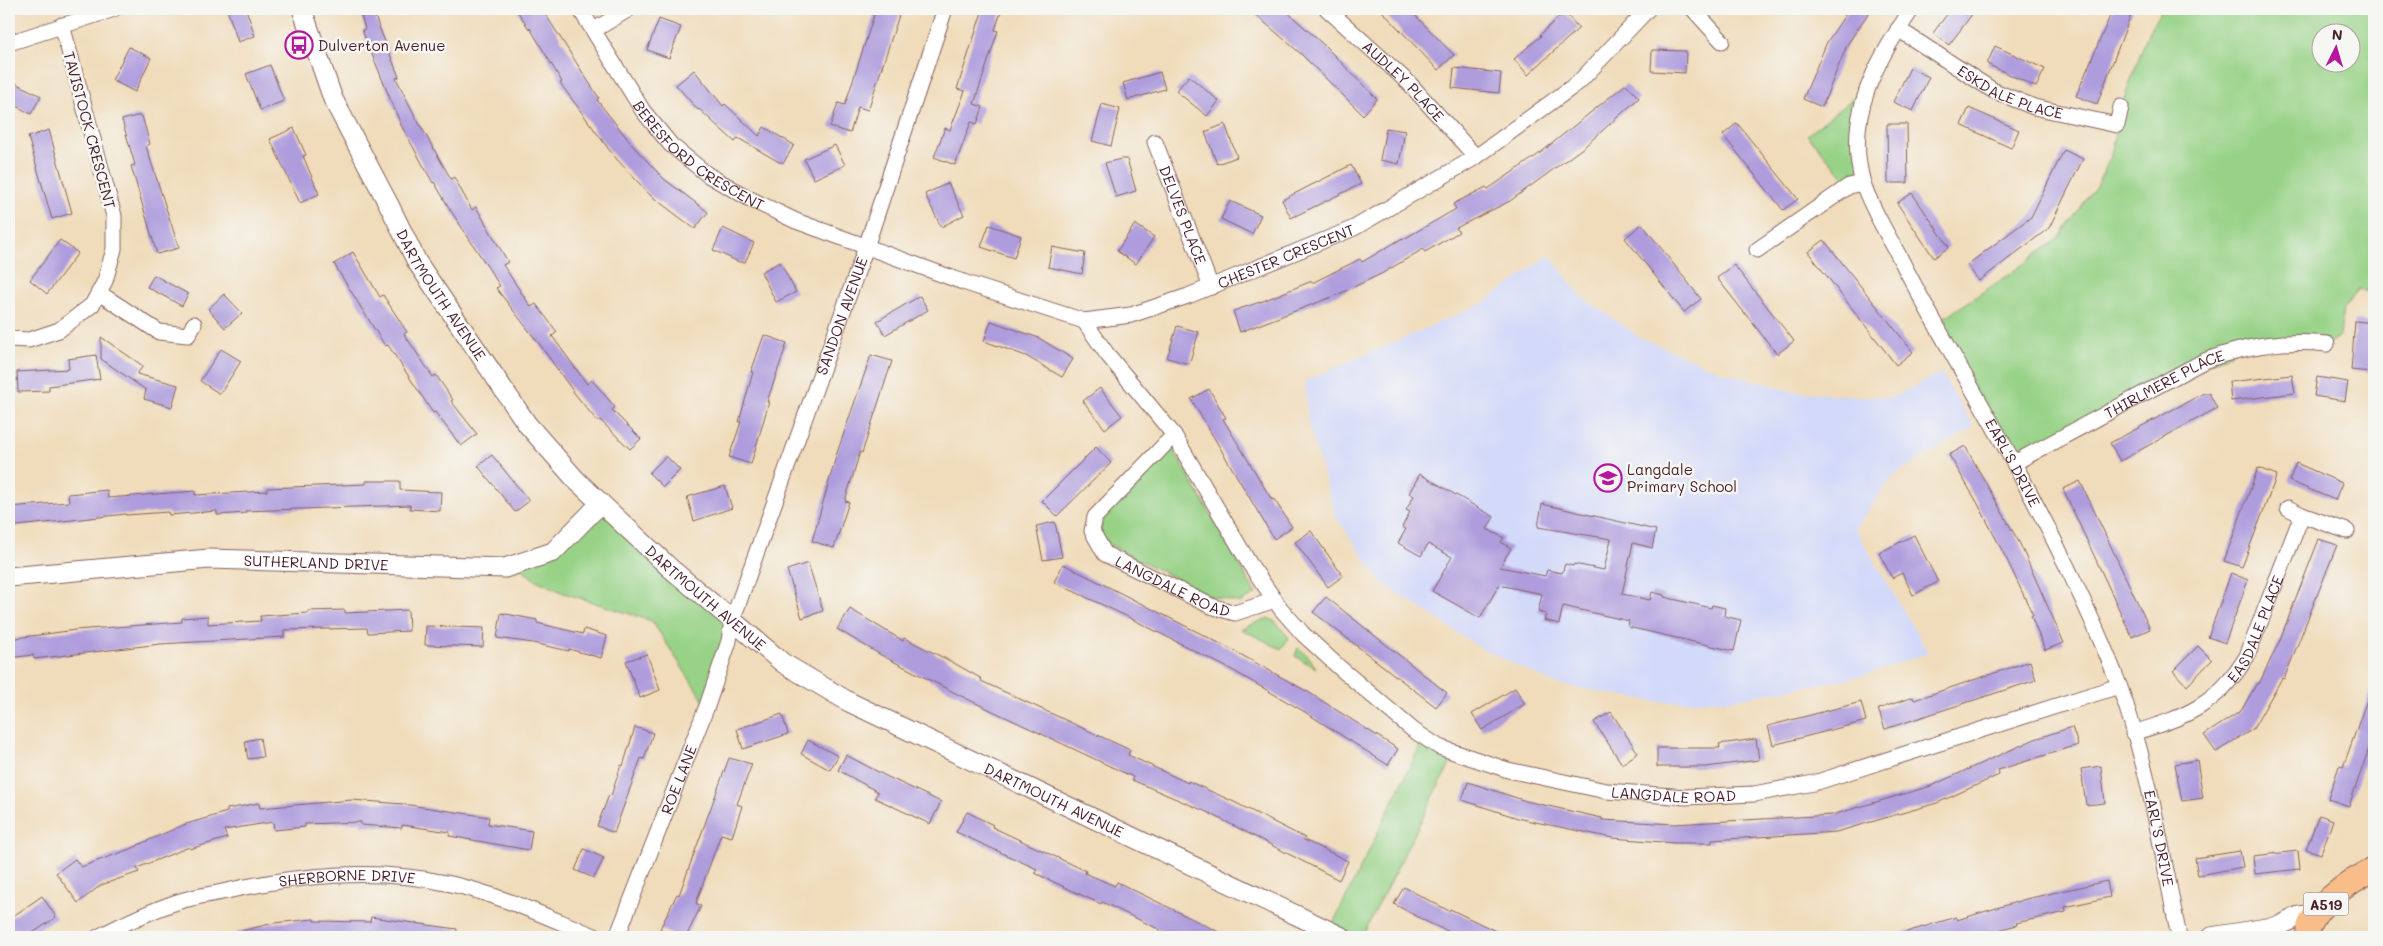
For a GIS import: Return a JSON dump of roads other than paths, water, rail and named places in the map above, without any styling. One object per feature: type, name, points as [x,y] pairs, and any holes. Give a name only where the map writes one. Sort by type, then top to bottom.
[{"type":"main road","name":"A519","points":[[2308,937],[2316,913],[2365,874],[2374,855]]},
{"type":"street","points":[[9,43],[114,9]]},
{"type":"street","name":"DARTMOUTH AVENUE","points":[[302,9],[332,99],[389,205],[417,262],[527,424],[576,480],[648,550],[783,663],[848,702],[1342,937]]},
{"type":"street","name":"BERESFORD CRESCENT","points":[[580,9],[642,111],[671,145],[708,175],[752,200],[796,221],[866,247]]},
{"type":"street","points":[[594,30],[629,9]]},
{"type":"street","name":"SANDON AVENUE","points":[[732,621],[866,247],[945,9]]},
{"type":"street","name":"AUDLEY PLACE","points":[[1327,9],[1410,83],[1476,157]]},
{"type":"street","name":"CHESTER CRESCENT","points":[[866,247],[1084,320],[1131,315],[1211,287],[1354,228],[1476,157],[1578,82],[1648,9]]},
{"type":"street","points":[[1693,9],[1722,42]]},
{"type":"street","name":"EARL'S DRIVE","points":[[1912,9],[1880,57],[1867,88],[1858,132],[1864,183],[1907,273],[2014,463],[2065,561],[2119,686],[2145,770],[2179,937]]},
{"type":"street","name":"TAVISTOCK CRESCENT","points":[[9,339],[29,340],[59,330],[92,305],[105,281],[114,249],[114,216],[62,25]]},
{"type":"street","name":"ESKDALE PLACE","points":[[1898,29],[1994,91],[2034,107],[2117,125],[2121,107]]},
{"type":"street","name":"DELVES PLACE","points":[[1155,142],[1211,287]]},
{"type":"street","points":[[1757,250],[1850,186],[1864,183]]},
{"type":"street","points":[[99,293],[159,332],[188,334],[194,324]]},
{"type":"street","name":"LANGDALE ROAD","points":[[1084,320],[1107,354],[1174,434],[1249,563],[1275,600],[1303,634],[1413,730],[1439,746],[1508,770],[1606,791],[1686,797],[1754,794],[1814,783],[2119,686]]},
{"type":"street","name":"THIRLMERE PLACE","points":[[2014,463],[2202,362],[2220,355],[2258,345],[2282,342],[2327,344]]},
{"type":"street","name":"LANGDALE ROAD","points":[[1174,434],[1095,517],[1092,531],[1105,554],[1211,606],[1235,613],[1275,600]]},
{"type":"street","name":"SUTHERLAND DRIVE","points":[[9,577],[209,559],[505,568],[553,552],[601,503]]},
{"type":"street","points":[[2288,508],[2347,531]]},
{"type":"street","name":"EASDALE PLACE","points":[[2134,733],[2190,714],[2216,696],[2238,672],[2247,656],[2302,515]]},
{"type":"street","name":"ROE LANE","points":[[617,937],[707,706],[729,641],[732,621]]},
{"type":"street","name":"SHERBORNE DRIVE","points":[[98,937],[130,921],[178,902],[247,886],[310,876],[368,873],[451,884],[521,906],[596,937]]},
{"type":"street","points":[[2211,937],[2265,934],[2316,913]]},
{"type":"place","name":"Dulverton Avenue","points":[[299,45]]},
{"type":"place","name":"Langdale Primary School","points":[[1608,478]]}]
